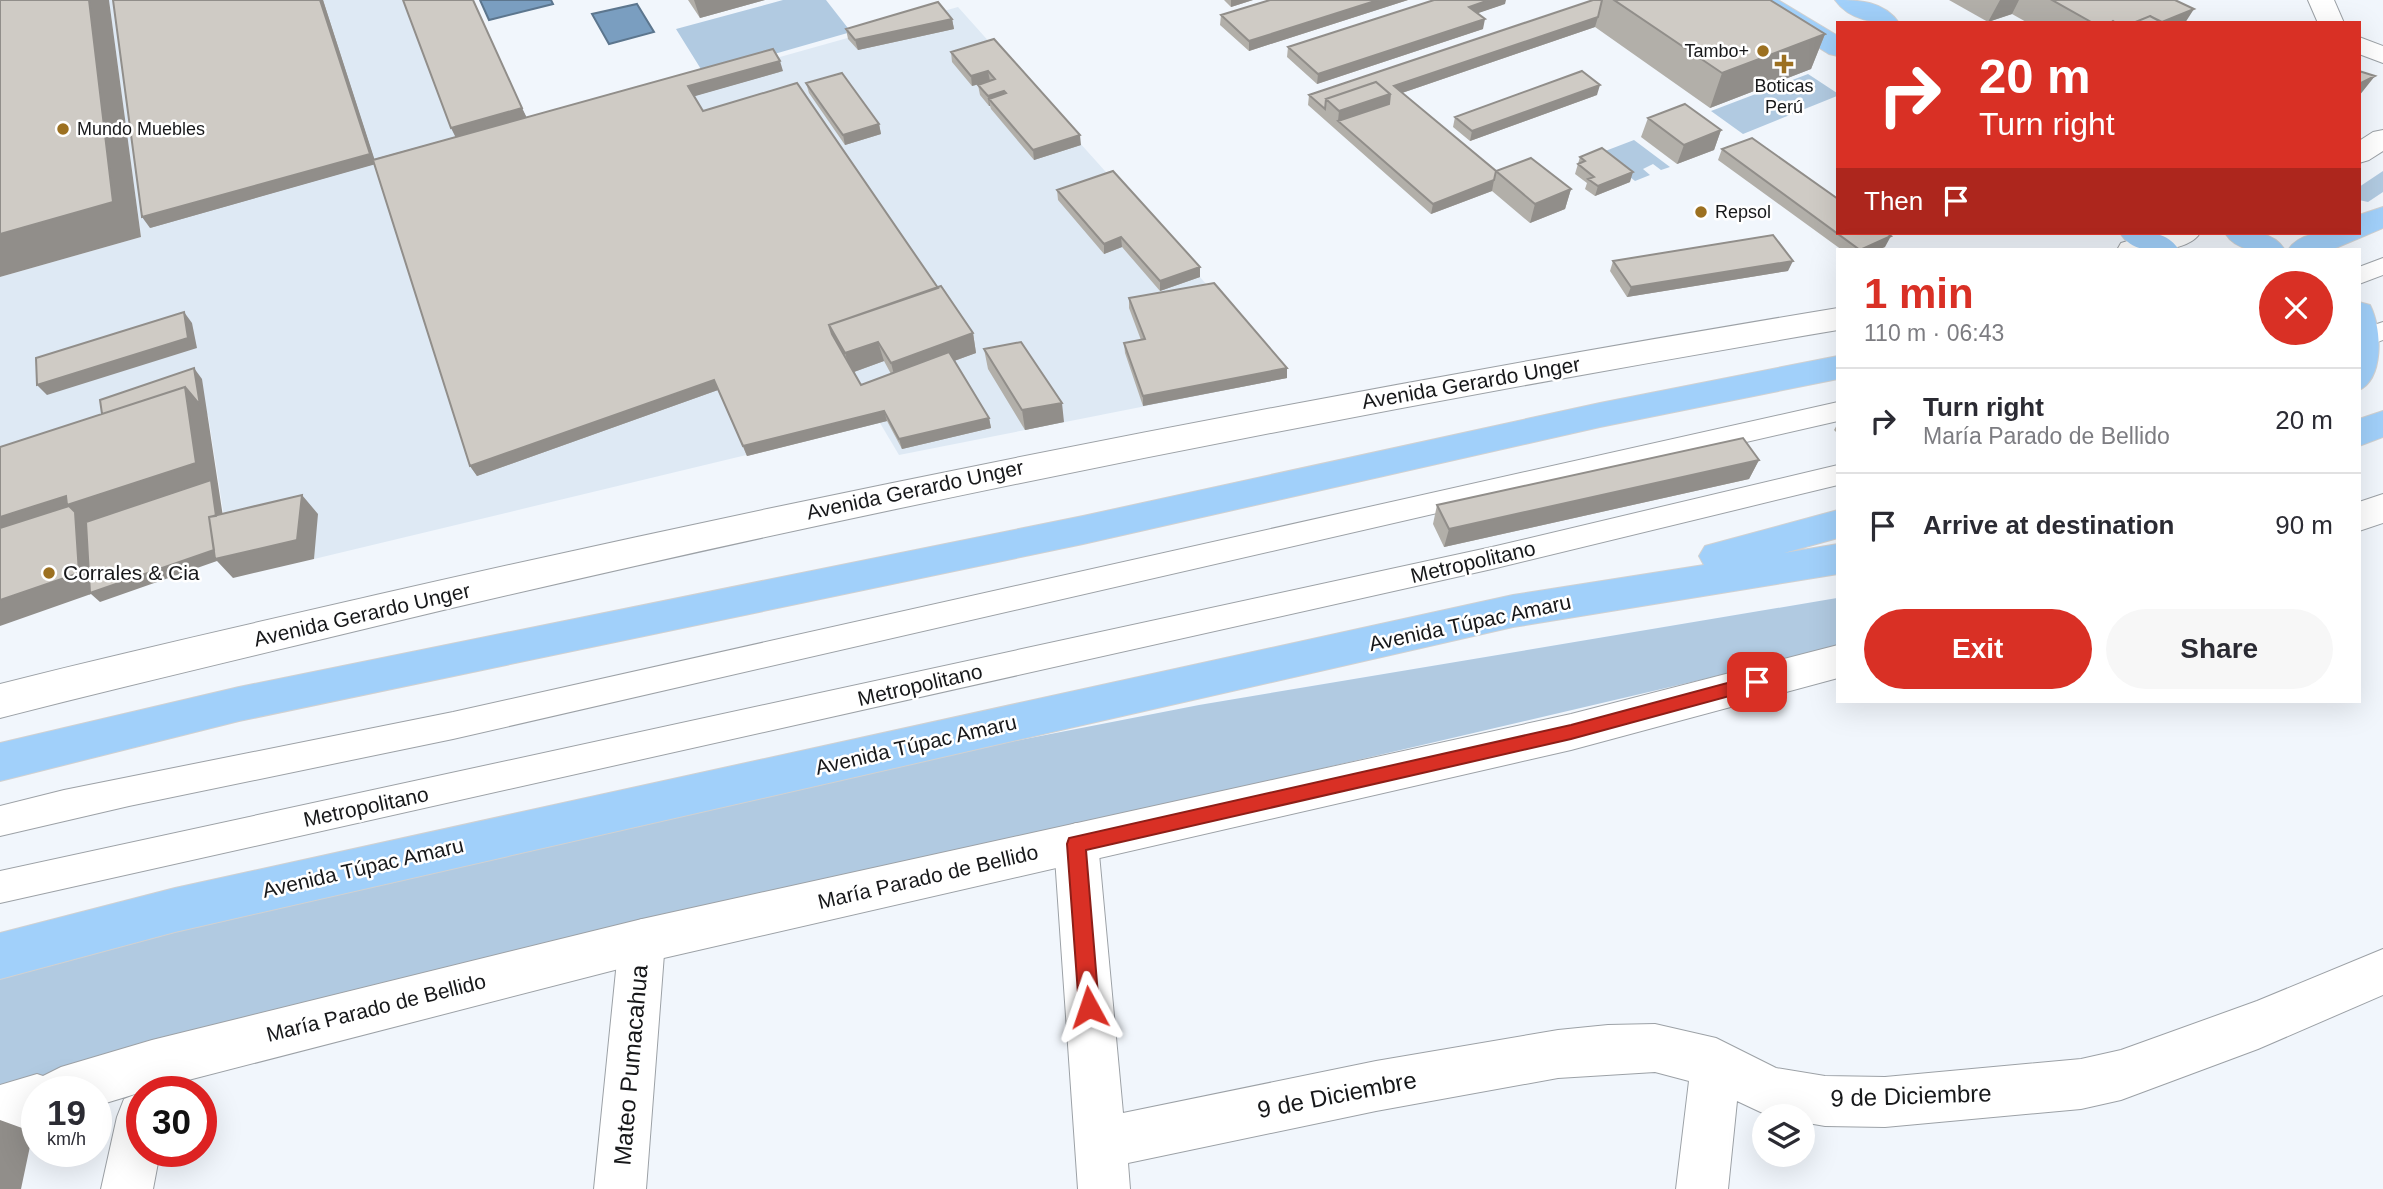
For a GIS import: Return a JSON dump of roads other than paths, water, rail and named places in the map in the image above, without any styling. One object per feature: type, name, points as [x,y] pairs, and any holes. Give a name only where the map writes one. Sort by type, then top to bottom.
[{"type":"main road","points":[[1760,0],[1836,47]]},
{"type":"main road","points":[[1847,0],[1883,21]]},
{"type":"main road","points":[[2361,226],[2383,216]]},
{"type":"main road","points":[[2244,235],[2266,248]]},
{"type":"main road","points":[[2307,248],[2341,235]]},
{"type":"main road","points":[[2361,376],[2369,366],[2370,336]]},
{"type":"main road","points":[[0,762],[239,704],[1056,536],[1600,415],[1836,367]]},
{"type":"main road","points":[[2361,432],[2383,423]]},
{"type":"main road","points":[[1513,611],[1836,525]]},
{"type":"main road","name":"Avenida Túpac Amaru","points":[[0,956],[175,910],[1513,611],[1836,559]]},
{"type":"street","points":[[2321,0],[2330,21]]},
{"type":"street","points":[[2361,46],[2383,55]]},
{"type":"street","points":[[2361,153],[2383,138]]},
{"type":"street","points":[[2146,244],[2178,235]]},
{"type":"street","name":"Avenida Gerardo Unger","points":[[0,701],[708,534],[1018,468],[1629,354],[1836,319]]},
{"type":"street","points":[[2361,516],[2383,508]]},
{"type":"street","name":"María Parado de Bellido","points":[[157,1076],[642,941],[1571,732],[1836,662]]},
{"type":"street","points":[[1076,844],[1102,1166]]},
{"type":"street","name":"Mateo Pumacahua","points":[[620,1189],[642,941]]},
{"type":"street","name":"9 de Diciembre","points":[[1102,1166],[1376,1086],[1558,1054],[1608,1049],[1655,1048],[1716,1063],[1770,1092],[1825,1101],[1885,1102],[2081,1084],[2120,1075],[2190,1050],[2383,972]]},
{"type":"street","points":[[1702,1189],[1716,1063]]},
{"type":"street","points":[[0,1110],[21,1104]]},
{"type":"street","points":[[127,1189],[132,1167]]},
{"type":"lane","points":[[2361,275],[2383,266]]},
{"type":"lane","points":[[0,821],[103,794],[460,724],[1443,497],[1836,411]]},
{"type":"lane","name":"Metropolitano","points":[[0,887],[1492,558],[1836,475]]},
{"type":"place","name":"Tambo+","points":[[1763,51]]},
{"type":"place","name":"Boticas Perú","points":[[1784,64]]},
{"type":"place","name":"Mundo Muebles","points":[[63,129]]},
{"type":"place","name":"Repsol","points":[[1701,212]]},
{"type":"place","name":"Corrales & Cia","points":[[49,573]]}]
